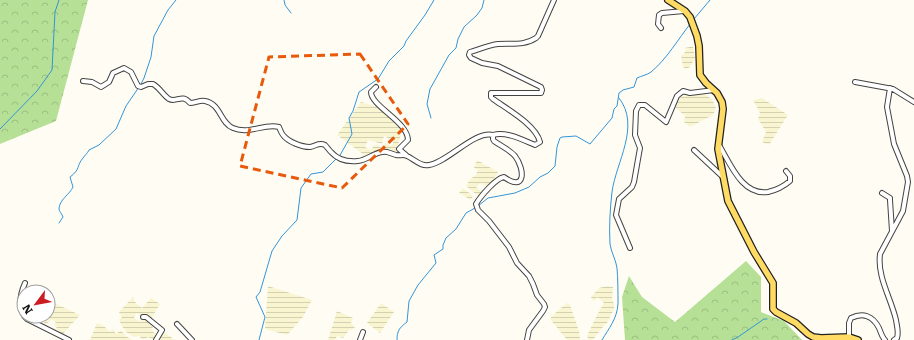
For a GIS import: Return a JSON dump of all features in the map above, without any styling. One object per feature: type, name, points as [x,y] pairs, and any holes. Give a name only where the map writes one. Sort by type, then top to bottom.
[{"type":"main road","points":[[668,0],[685,10],[691,20],[699,46],[700,75],[720,97],[723,109],[718,156],[724,178],[726,193],[732,210],[773,283],[773,309],[796,323],[813,337],[849,337],[858,340]]},
{"type":"street","points":[[376,87],[371,92],[372,98],[395,119],[407,133],[408,140],[399,149],[420,164],[428,166],[445,160],[454,152],[485,134],[502,134],[515,137],[535,145],[538,144],[540,142],[539,139],[531,127],[493,99],[490,95],[494,92],[508,94],[530,92],[538,94],[541,93],[541,87],[498,66],[482,63],[468,55],[469,53],[489,46],[499,44],[517,45],[536,38],[554,0]]},
{"type":"street","points":[[661,28],[658,24],[659,15],[662,13],[685,10]]},
{"type":"street","points":[[83,81],[92,82],[101,87],[109,82],[113,73],[124,68],[131,72],[140,86],[153,84],[170,99],[183,98],[187,99],[190,103],[203,100],[210,103],[217,107],[231,128],[238,130],[256,130],[273,125],[279,127],[282,135],[290,141],[311,147],[320,144],[326,146],[338,158],[345,161],[365,160],[382,152],[406,155]]},
{"type":"street","points":[[855,82],[893,89],[914,102]]},
{"type":"street","points":[[890,88],[887,107],[894,144],[908,182],[903,211],[880,254],[879,261],[882,280],[893,307],[899,333],[897,338],[894,340]]},
{"type":"street","points":[[630,248],[616,215],[620,198],[629,191],[634,182],[640,148],[635,135],[635,116],[637,107],[639,105],[646,105],[666,122],[677,96],[683,91],[690,93],[714,90]]},
{"type":"street","points":[[493,135],[494,141],[512,152],[520,165],[522,177],[520,182],[516,184],[504,177],[500,178],[482,194],[476,204],[476,207],[509,247],[517,263],[529,276],[537,295],[544,304],[545,307],[543,311],[529,330],[527,340]]},
{"type":"street","points":[[719,144],[741,181],[746,187],[754,191],[761,193],[778,190],[790,180],[790,176],[786,171]]},
{"type":"street","points":[[694,150],[724,178]]},
{"type":"street","points":[[882,194],[890,198],[892,231]]},
{"type":"street","points":[[25,283],[21,294],[21,307],[24,316],[30,321],[69,340]]},
{"type":"street","points":[[849,337],[849,323],[851,318],[858,315],[864,315],[870,318],[878,327],[882,337],[885,340]]},
{"type":"street","points":[[143,317],[146,317],[162,330],[156,340]]},
{"type":"street","points":[[177,324],[192,340]]},
{"type":"street","points":[[360,340],[363,332]]},
{"type":"highlighted area","points":[[360,54],[408,124],[342,188],[240,166],[269,57]]},
{"type":"shaded area","points":[[693,46],[695,58],[690,67],[686,69],[683,67],[681,56],[686,51],[685,48]]},
{"type":"shaded area","points":[[684,93],[689,95],[704,94],[712,99],[716,108],[713,115],[690,127],[684,122],[685,116],[674,106]]},
{"type":"shaded area","points":[[762,98],[788,115],[769,145],[762,142],[766,132],[758,119],[760,113],[753,100]]},
{"type":"shaded area","points":[[361,102],[375,106],[383,111],[402,130],[396,153],[383,150],[385,143],[391,146],[394,141],[384,136],[382,144],[368,140],[365,147],[371,150],[374,145],[381,146],[380,151],[367,157],[337,135]]},
{"type":"shaded area","points":[[477,160],[498,172],[487,187],[481,183],[476,187],[482,192],[478,196],[466,186],[478,170],[474,168]]},
{"type":"shaded area","points":[[463,188],[473,196],[471,200],[459,193]]},
{"type":"shaded area","points":[[268,286],[312,300],[303,317],[287,335],[265,329]]},
{"type":"shaded area","points":[[607,286],[613,287],[612,299],[614,309],[607,323],[593,340],[589,340],[587,336],[604,303],[597,297],[594,302],[591,297],[599,288]]},
{"type":"shaded area","points":[[133,297],[135,302],[142,308],[151,298],[160,304],[151,319],[146,316],[136,313],[134,318],[140,322],[146,317],[155,325],[151,329],[157,336],[154,340],[148,337],[143,340],[139,336],[134,337],[126,332],[119,320],[122,317],[119,312]]},
{"type":"shaded area","points":[[381,303],[394,312],[380,333],[367,323]]},
{"type":"shaded area","points":[[567,303],[570,305],[579,331],[580,340],[567,340],[550,319]]},
{"type":"shaded area","points":[[56,304],[80,315],[63,334],[56,329],[57,328],[54,325],[56,324]]},
{"type":"shaded area","points":[[337,311],[353,318],[351,323],[355,327],[352,330],[350,329],[343,338],[337,336],[335,340],[328,340]]},
{"type":"shaded area","points":[[97,323],[104,326],[110,332],[113,329],[116,334],[121,330],[132,340],[90,340]]},
{"type":"shaded area","points":[[163,332],[171,337],[174,340],[158,340]]},
{"type":"green space","points":[[0,0],[88,0],[56,121],[0,144]]},
{"type":"green space","points":[[746,261],[761,277],[761,312],[784,321],[802,340],[625,340],[622,297],[629,276],[642,297],[675,322]]},
{"type":"waterway","points":[[0,129],[37,91],[52,70],[55,12],[59,0]]},
{"type":"waterway","points":[[141,84],[151,57],[154,36],[168,10],[176,0]]},
{"type":"waterway","points":[[284,0],[285,5],[291,13]]},
{"type":"waterway","points":[[339,157],[352,134],[349,118],[353,111],[359,92],[378,79],[389,61],[404,46],[434,0]]},
{"type":"waterway","points":[[431,118],[427,104],[430,89],[449,55],[456,48],[458,39],[464,27],[477,15],[482,8],[484,0]]},
{"type":"waterway","points":[[694,19],[710,0]]},
{"type":"waterway","points":[[478,206],[488,198],[515,193],[529,187],[540,177],[548,173],[555,166],[557,147],[560,138],[576,136],[590,144],[612,118],[614,109],[617,106],[619,93],[623,90],[634,87],[637,78],[649,73],[657,67],[691,23]]},
{"type":"waterway","points":[[59,223],[63,217],[59,210],[59,206],[73,187],[70,177],[76,172],[81,161],[89,150],[99,145],[116,129],[126,106],[139,87]]},
{"type":"waterway","points":[[602,340],[614,319],[618,304],[617,268],[610,244],[610,218],[614,180],[628,132],[628,120],[625,109],[619,98]]},
{"type":"waterway","points":[[259,340],[265,317],[256,297],[260,292],[272,251],[282,236],[297,220],[301,188],[311,174],[323,172],[336,159]]},
{"type":"waterway","points":[[397,340],[399,330],[407,322],[409,301],[418,285],[436,263],[434,255],[443,249],[446,238],[456,229],[466,213],[475,208]]},
{"type":"waterway","points":[[732,340],[764,319],[767,319]]}]
